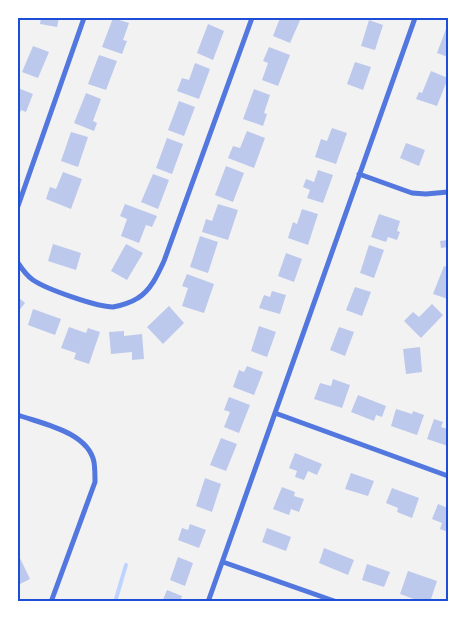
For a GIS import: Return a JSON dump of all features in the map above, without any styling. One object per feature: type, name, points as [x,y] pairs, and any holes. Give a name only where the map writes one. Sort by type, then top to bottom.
[{"type":"street","points":[[18,206],[84,18]]},
{"type":"street","points":[[18,263],[33,280],[103,306],[114,307],[126,303],[138,298],[146,291],[156,278],[164,261],[252,18]]},
{"type":"street","points":[[208,602],[415,18]]},
{"type":"street","points":[[359,174],[412,193],[448,192]]},
{"type":"street","points":[[275,413],[448,476]]},
{"type":"street","points":[[18,415],[76,436],[88,447],[94,462],[95,482],[51,602]]},
{"type":"street","points":[[223,562],[337,602]]},
{"type":"building","points":[[41,18],[59,18],[57,27],[40,24]]},
{"type":"building","points":[[113,18],[129,23],[123,40],[127,41],[122,54],[102,47]]},
{"type":"building","points":[[280,18],[301,18],[290,43],[273,36]]},
{"type":"building","points":[[369,20],[383,25],[375,50],[361,46]]},
{"type":"building","points":[[208,24],[224,31],[213,60],[197,53]]},
{"type":"building","points":[[446,29],[448,30],[448,57],[437,53]]},
{"type":"building","points":[[33,46],[49,52],[38,78],[22,72]]},
{"type":"building","points":[[269,47],[290,55],[278,86],[262,80],[268,63],[263,61]]},
{"type":"building","points":[[99,55],[117,61],[106,90],[88,84]]},
{"type":"building","points":[[355,62],[371,67],[363,90],[347,84]]},
{"type":"building","points":[[195,63],[210,69],[199,99],[177,91],[182,78],[189,80]]},
{"type":"building","points":[[431,71],[448,78],[437,106],[416,99],[419,92],[422,93]]},
{"type":"building","points":[[18,88],[33,94],[26,112],[21,110],[18,119]]},
{"type":"building","points":[[254,89],[270,95],[264,113],[267,114],[263,126],[243,119]]},
{"type":"building","points":[[86,93],[101,99],[93,121],[97,123],[94,131],[74,123]]},
{"type":"building","points":[[179,101],[195,107],[184,136],[168,130]]},
{"type":"building","points":[[332,128],[347,133],[336,164],[315,157],[321,139],[327,141]]},
{"type":"building","points":[[247,131],[265,138],[254,168],[228,158],[233,146],[240,148]]},
{"type":"building","points":[[71,132],[88,137],[78,167],[61,161]]},
{"type":"building","points":[[167,138],[183,144],[172,174],[156,168]]},
{"type":"building","points":[[406,143],[425,150],[419,166],[400,158]]},
{"type":"building","points":[[226,166],[244,173],[233,202],[215,195]]},
{"type":"building","points":[[318,170],[333,175],[323,203],[307,198],[310,190],[303,187],[306,179],[314,182]]},
{"type":"building","points":[[63,172],[82,179],[71,209],[46,199],[50,187],[56,189]]},
{"type":"building","points":[[153,174],[169,180],[158,209],[141,202]]},
{"type":"building","points":[[125,204],[157,216],[152,227],[146,225],[139,243],[121,236],[127,219],[120,216]]},
{"type":"building","points":[[218,204],[238,210],[228,240],[202,232],[206,219],[212,221]]},
{"type":"building","points":[[302,209],[318,214],[308,245],[288,238],[293,222],[297,224]]},
{"type":"building","points":[[379,214],[400,221],[397,231],[400,232],[397,240],[388,237],[386,242],[371,237]]},
{"type":"building","points":[[200,236],[218,242],[208,273],[190,267]]},
{"type":"building","points":[[448,240],[448,247],[441,248],[440,241]]},
{"type":"building","points":[[53,244],[81,253],[76,270],[48,261]]},
{"type":"building","points":[[126,244],[143,253],[127,280],[111,271]]},
{"type":"building","points":[[369,245],[384,250],[374,278],[360,273]]},
{"type":"building","points":[[286,253],[302,259],[294,282],[278,276]]},
{"type":"building","points":[[444,266],[448,268],[448,299],[433,294]]},
{"type":"building","points":[[187,274],[214,284],[204,313],[182,306],[188,288],[182,286]]},
{"type":"building","points":[[355,287],[371,292],[362,316],[346,310]]},
{"type":"building","points":[[272,291],[286,295],[280,314],[259,308],[264,295],[270,297]]},
{"type":"building","points":[[18,297],[25,303],[18,312]]},
{"type":"building","points":[[432,304],[443,315],[421,338],[404,321],[413,312],[419,317]]},
{"type":"building","points":[[169,306],[184,323],[163,344],[147,327]]},
{"type":"building","points":[[33,309],[61,319],[55,335],[28,325]]},
{"type":"building","points":[[259,326],[276,332],[267,357],[251,351]]},
{"type":"building","points":[[69,327],[86,333],[88,328],[100,332],[89,364],[74,359],[76,353],[61,348]]},
{"type":"building","points":[[339,327],[354,332],[345,356],[330,350]]},
{"type":"building","points":[[124,331],[124,336],[142,334],[144,359],[132,360],[132,352],[111,354],[109,332]]},
{"type":"building","points":[[420,347],[422,372],[406,374],[403,349]]},
{"type":"building","points":[[247,366],[263,372],[254,395],[233,387],[239,370],[244,372]]},
{"type":"building","points":[[333,379],[350,385],[342,408],[314,399],[320,383],[331,386]]},
{"type":"building","points":[[358,395],[386,406],[382,417],[376,415],[374,421],[351,412]]},
{"type":"building","points":[[229,397],[250,405],[239,433],[224,427],[230,412],[224,410]]},
{"type":"building","points":[[396,409],[412,414],[413,411],[424,415],[417,435],[391,426]]},
{"type":"building","points":[[434,419],[443,422],[441,427],[448,429],[448,446],[427,439]]},
{"type":"building","points":[[221,438],[237,444],[226,471],[210,465]]},
{"type":"building","points":[[295,453],[322,464],[317,475],[308,471],[304,480],[295,477],[297,471],[289,468]]},
{"type":"building","points":[[351,473],[374,481],[368,496],[345,489]]},
{"type":"building","points":[[205,478],[221,484],[212,512],[196,506]]},
{"type":"building","points":[[282,487],[295,492],[294,496],[304,499],[299,512],[291,509],[289,515],[273,509]]},
{"type":"building","points":[[392,488],[419,498],[412,518],[397,512],[398,508],[386,503]]},
{"type":"building","points":[[438,504],[448,508],[448,532],[440,529],[442,523],[432,519]]},
{"type":"building","points":[[190,524],[206,530],[199,548],[178,540],[182,528],[188,530]]},
{"type":"building","points":[[267,528],[291,537],[286,551],[262,542]]},
{"type":"building","points":[[324,548],[354,560],[348,575],[319,563]]},
{"type":"building","points":[[18,554],[30,579],[18,585]]},
{"type":"building","points":[[178,557],[193,563],[185,586],[170,580]]},
{"type":"building","points":[[367,564],[390,572],[384,587],[362,580]]},
{"type":"building","points":[[408,571],[437,581],[430,602],[422,602],[400,594]]},
{"type":"building","points":[[167,590],[182,596],[180,602],[162,602]]},
{"type":"waterway","points":[[115,602],[126,565]]}]
